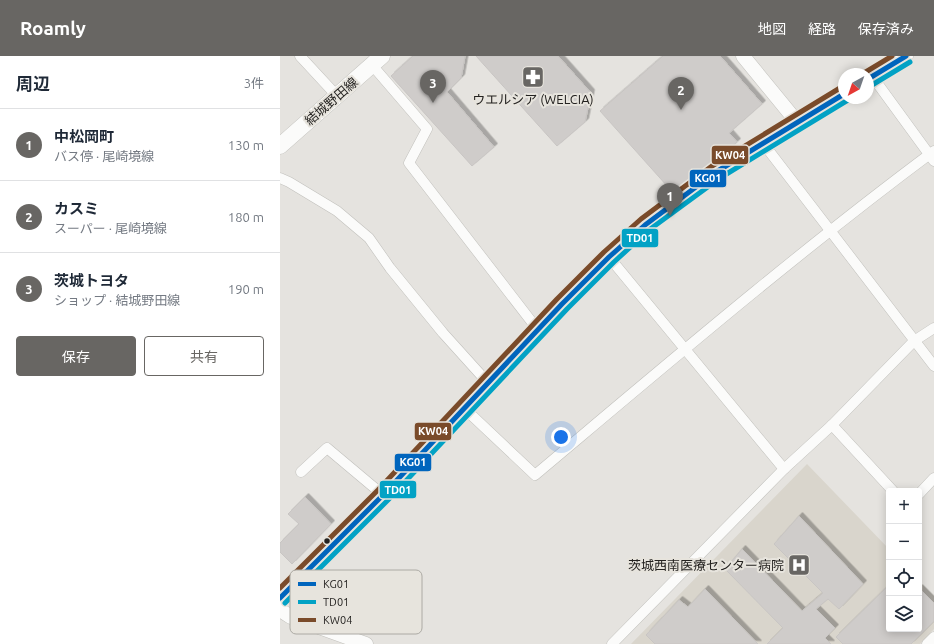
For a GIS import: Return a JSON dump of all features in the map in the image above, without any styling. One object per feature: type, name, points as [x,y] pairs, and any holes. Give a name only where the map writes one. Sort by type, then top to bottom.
[{"type":"main road","points":[[743,56],[797,122]]},
{"type":"main road","points":[[874,76],[906,56]]},
{"type":"main road","name":"結城野田線","points":[[280,146],[377,61]]},
{"type":"main road","points":[[308,570],[489,384],[538,330],[609,257],[645,225],[716,172],[838,98]]},
{"type":"main road","points":[[280,598],[290,588]]},
{"type":"main road","points":[[280,610],[290,616]]},
{"type":"main road","points":[[338,634],[366,644]]},
{"type":"street","points":[[300,56],[337,96]]},
{"type":"street","points":[[377,61],[427,129],[409,164],[538,330]]},
{"type":"street","points":[[465,408],[535,474],[830,232],[932,156],[874,83]]},
{"type":"street","points":[[763,144],[934,366]]},
{"type":"street","points":[[280,178],[337,211],[369,238],[390,268],[443,333],[489,384]]},
{"type":"street","points":[[609,257],[784,469]]},
{"type":"street","points":[[612,644],[784,469],[832,425],[914,342],[934,328]]},
{"type":"street","points":[[832,425],[890,488]]},
{"type":"street","points":[[301,472],[327,448],[382,495]]},
{"type":"street","points":[[922,491],[934,478]]},
{"type":"street","points":[[927,644],[934,637]]},
{"type":"shaded area","name":"茨城西南医療センター病院","points":[[807,464],[886,546],[886,632],[922,632],[922,584],[934,596],[934,629],[920,644],[631,644]]},
{"type":"building","points":[[413,56],[465,56],[461,78],[447,92],[494,147],[472,166],[391,76]]},
{"type":"building","points":[[476,56],[558,56],[591,93],[585,122],[557,146]]},
{"type":"building","points":[[663,56],[720,56],[762,104],[729,133],[737,142],[676,196],[600,111]]},
{"type":"building","points":[[305,497],[331,524],[292,564],[280,552],[280,543],[299,524],[288,514]]},
{"type":"building","points":[[799,516],[863,584],[839,609],[828,599],[816,609],[835,628],[825,638],[831,644],[767,644],[783,628],[725,569],[742,549],[802,611],[823,593],[774,544]]},
{"type":"building","points":[[886,588],[886,632],[922,632],[922,591],[934,603],[934,621],[911,644],[843,644],[836,637]]},
{"type":"building","points":[[705,589],[758,644],[655,644],[646,635],[679,600],[688,607]]},
{"type":"transit line","name":"KW04","points":[[872,68],[892,56]]},
{"type":"transit line","name":"KG01","points":[[874,75],[906,56]]},
{"type":"transit line","name":"TD01","points":[[874,84],[910,62]]},
{"type":"transit line","name":"KW04","points":[[298,570],[378,490],[557,299],[604,252],[641,219],[712,166],[838,89]]},
{"type":"transit line","name":"KG01","points":[[308,570],[383,495],[562,304],[609,257],[645,225],[716,172],[838,98]]},
{"type":"transit line","name":"TD01","points":[[318,570],[388,500],[567,309],[614,262],[649,230],[720,178],[841,104]]},
{"type":"transit line","name":"KW04","points":[[280,588],[290,578]]},
{"type":"transit line","name":"KG01","points":[[280,598],[290,588]]},
{"type":"transit line","name":"TD01","points":[[285,603],[290,598]]},
{"type":"place","name":"ウエルシア (WELCIA)","points":[[533,77]]},
{"type":"place","name":"茨城トヨタ","points":[[433,103]]},
{"type":"place","name":"カスミ","points":[[681,110]]},
{"type":"place","name":"中松岡町","points":[[670,216]]},
{"type":"place","name":"茨城西南医療センター病院","points":[[799,565]]}]
